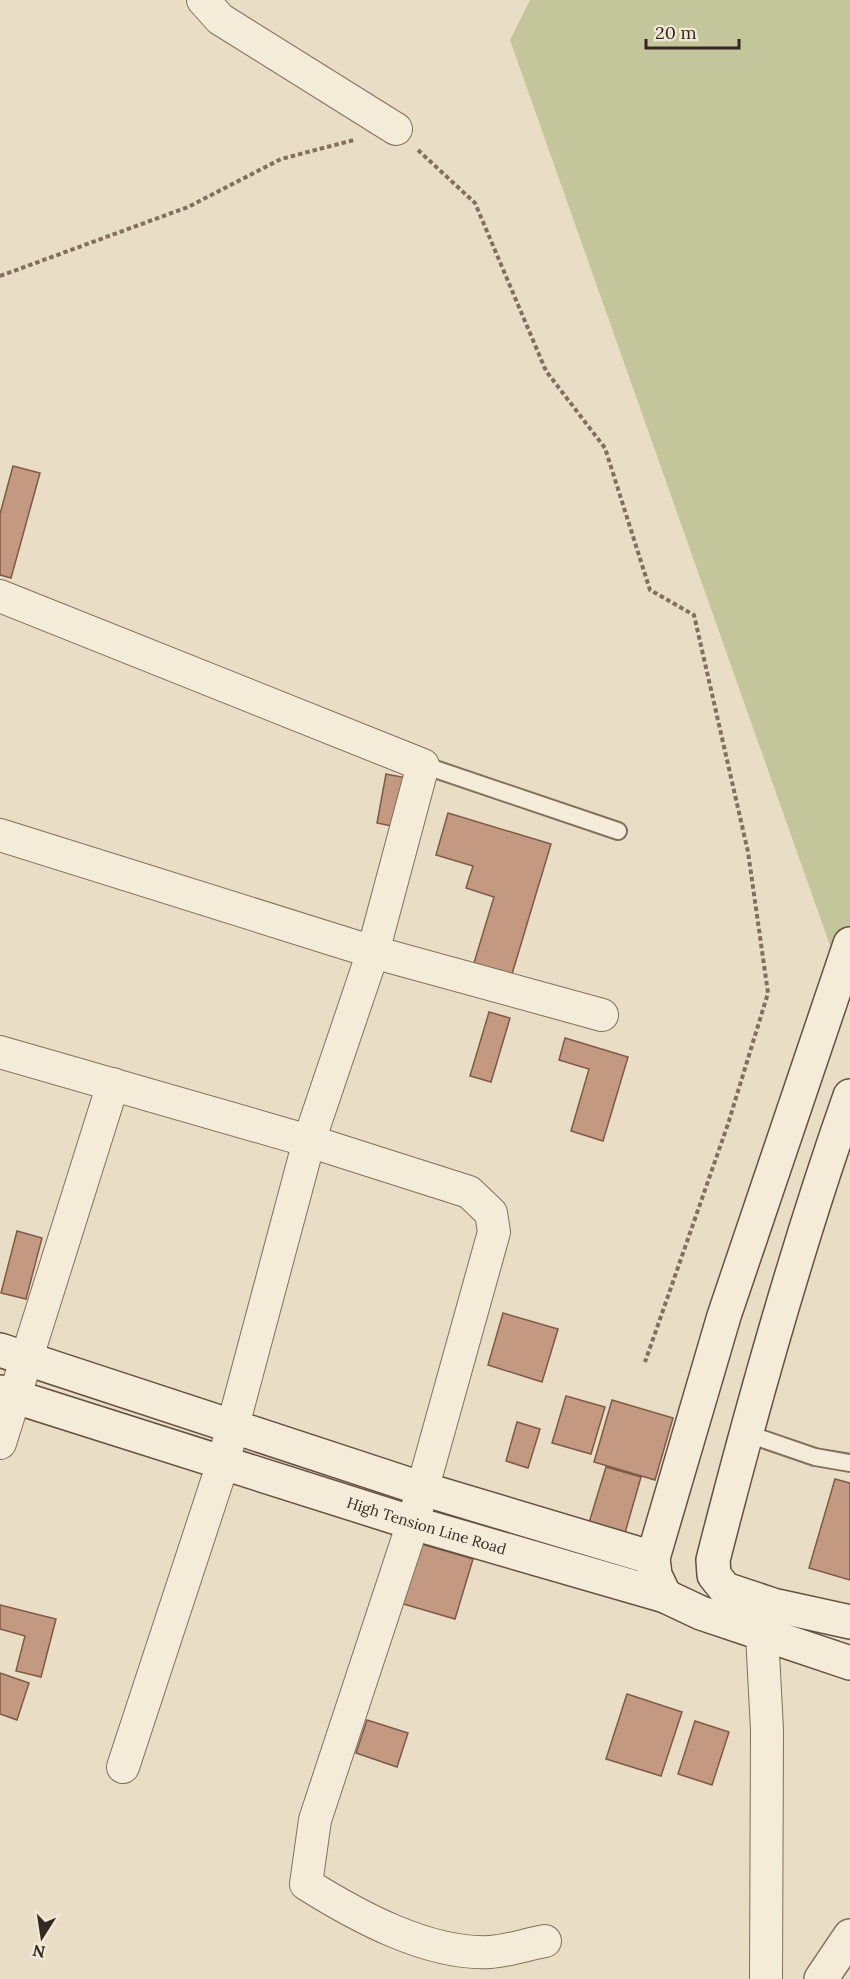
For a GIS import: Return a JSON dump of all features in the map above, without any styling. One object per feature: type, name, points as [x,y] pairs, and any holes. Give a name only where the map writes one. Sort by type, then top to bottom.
[{"type":"main road","points":[[665,1596],[655,1575],[653,1558],[724,1316],[850,944]]},
{"type":"main road","points":[[850,1096],[819,1184],[745,1433],[713,1560],[714,1575],[725,1589],[773,1605],[850,1622]]},
{"type":"main road","points":[[14,1354],[423,1489],[653,1558]]},
{"type":"main road","name":"High Tension Line Road","points":[[7,1395],[413,1523],[665,1596],[702,1613],[850,1663]]},
{"type":"main road","points":[[821,1979],[850,1936]]},
{"type":"street","points":[[203,0],[220,19],[396,129]]},
{"type":"street","points":[[0,596],[423,765],[373,952],[309,1141],[223,1463],[123,1767]]},
{"type":"street","points":[[0,835],[373,952],[602,1015]]},
{"type":"street","points":[[0,1052],[309,1141],[469,1191],[491,1213],[494,1232],[423,1489],[315,1820],[306,1884],[347,1910],[435,1947],[490,1952],[545,1941]]},
{"type":"street","points":[[0,1443],[14,1354],[112,1084]]},
{"type":"street","points":[[762,1634],[768,1752],[766,1979]]},
{"type":"lane","points":[[423,765],[618,831]]},
{"type":"lane","points":[[745,1433],[815,1457],[850,1463]]},
{"type":"path","points":[[0,276],[188,207],[281,159],[396,129],[475,203],[546,371],[605,448],[650,590],[694,615],[748,852],[768,993],[728,1124],[645,1362]]},
{"type":"green space","points":[[530,0],[850,0],[850,1002],[510,40]]},
{"type":"building","points":[[13,466],[40,473],[11,578],[0,575],[0,514]]},
{"type":"building","points":[[386,774],[407,778],[397,827],[377,823]]},
{"type":"building","points":[[448,813],[551,844],[512,974],[474,963],[494,897],[466,888],[473,866],[436,855]]},
{"type":"building","points":[[489,1012],[510,1018],[491,1082],[470,1076]]},
{"type":"building","points":[[565,1038],[628,1057],[603,1141],[571,1131],[589,1069],[559,1060]]},
{"type":"building","points":[[17,1231],[42,1238],[26,1299],[1,1293]]},
{"type":"building","points":[[503,1313],[558,1329],[542,1382],[488,1365]]},
{"type":"building","points":[[566,1396],[605,1407],[591,1454],[552,1443]]},
{"type":"building","points":[[612,1400],[673,1418],[655,1480],[594,1462]]},
{"type":"building","points":[[517,1422],[540,1429],[528,1468],[506,1461]]},
{"type":"building","points":[[606,1467],[641,1477],[621,1547],[585,1536]]},
{"type":"building","points":[[835,1479],[850,1483],[850,1580],[809,1568]]},
{"type":"building","points":[[418,1543],[473,1559],[455,1619],[400,1603]]},
{"type":"building","points":[[0,1605],[56,1619],[41,1677],[16,1671],[25,1636],[0,1629]]},
{"type":"building","points":[[0,1673],[29,1683],[17,1720],[0,1714]]},
{"type":"building","points":[[627,1694],[682,1712],[661,1776],[606,1759]]},
{"type":"building","points":[[367,1720],[408,1733],[397,1767],[356,1753]]},
{"type":"building","points":[[695,1721],[729,1732],[712,1785],[678,1774]]}]
